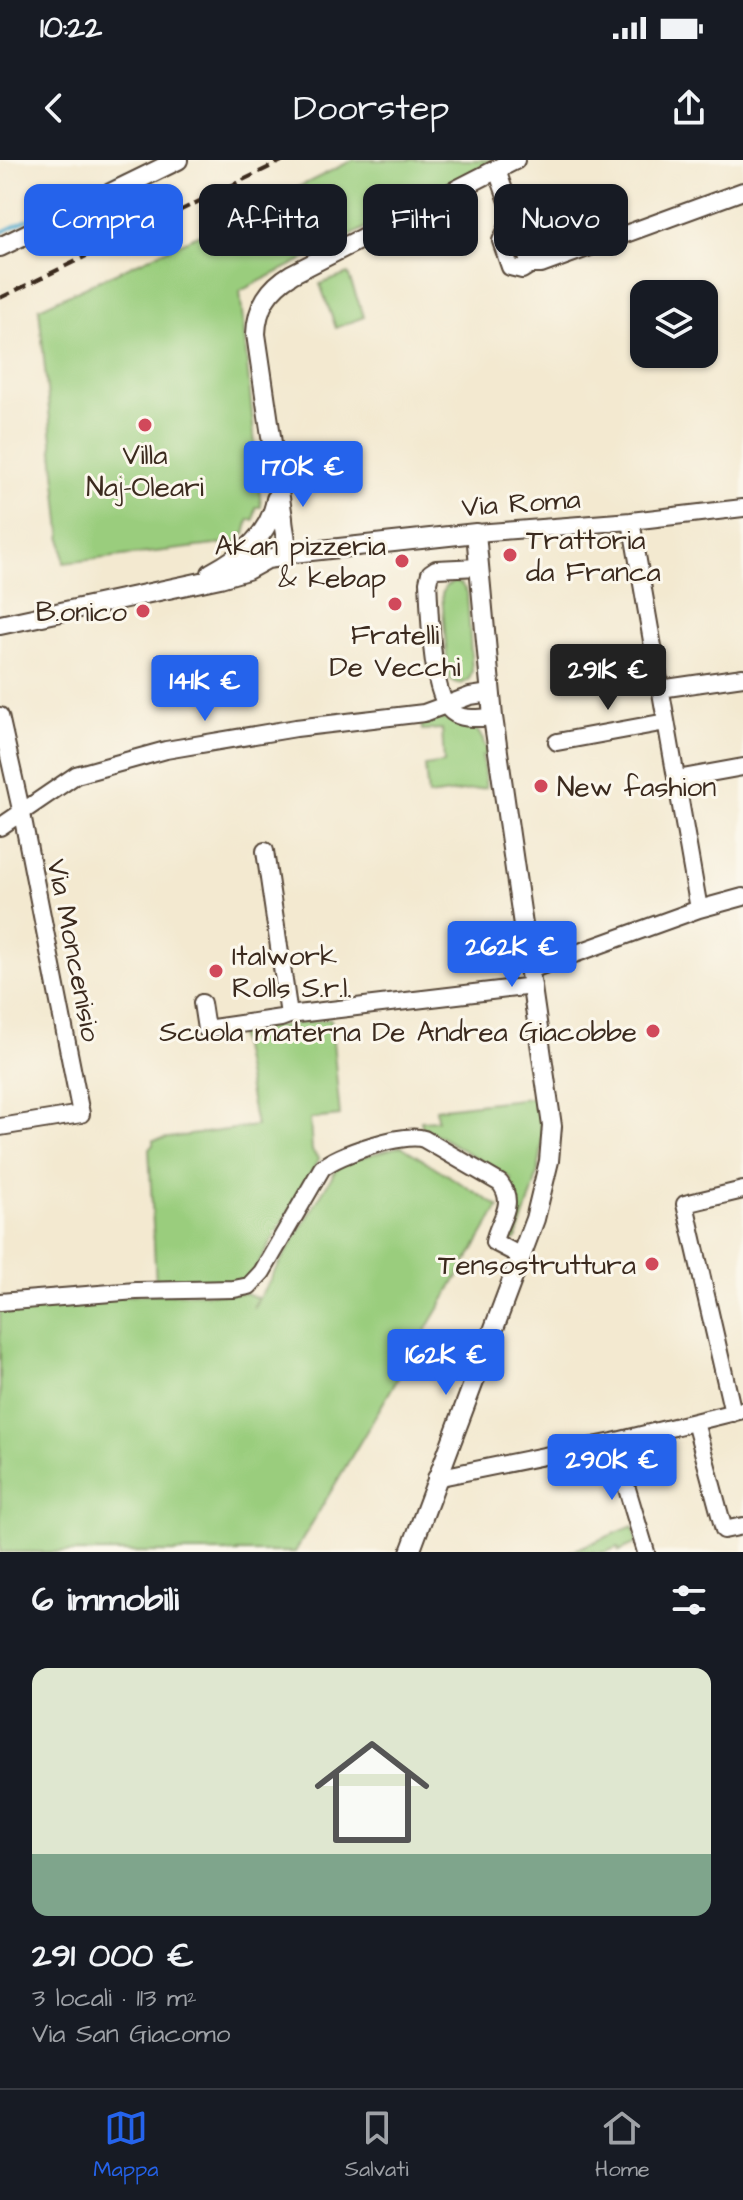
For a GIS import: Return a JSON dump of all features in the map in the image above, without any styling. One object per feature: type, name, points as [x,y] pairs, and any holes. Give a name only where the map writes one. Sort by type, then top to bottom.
[{"type":"street","points":[[0,247],[178,160]]},
{"type":"street","points":[[0,625],[190,584],[237,557],[278,545],[274,514],[278,489],[256,334],[261,306],[268,294],[292,274],[515,160]]},
{"type":"street","points":[[497,170],[515,224],[507,228],[501,241],[510,267],[522,270],[743,191]]},
{"type":"street","name":"Via Roma","points":[[278,545],[631,521],[743,508]]},
{"type":"street","points":[[631,521],[699,909]]},
{"type":"street","points":[[410,1552],[535,1219],[549,1161],[552,1126],[493,717],[476,533]]},
{"type":"street","points":[[479,567],[436,569],[430,573],[428,582],[436,679],[446,706],[454,714],[493,717]]},
{"type":"street","points":[[660,689],[743,677]]},
{"type":"street","points":[[0,827],[76,775],[166,750],[296,728],[424,713],[470,696],[490,693]]},
{"type":"street","name":"Via Moncenisio","points":[[0,716],[81,1114],[0,1127]]},
{"type":"street","points":[[557,742],[666,722]]},
{"type":"street","points":[[677,779],[743,767]]},
{"type":"street","points":[[265,851],[289,1015]]},
{"type":"street","points":[[202,1003],[206,1029],[532,978],[699,909],[743,897]]},
{"type":"street","points":[[0,1302],[249,1286],[262,1272],[322,1168],[333,1159],[411,1137],[424,1139],[503,1186],[508,1205],[494,1242],[521,1256]]},
{"type":"street","points":[[436,1478],[613,1442],[738,1412],[685,1204],[743,1190]]},
{"type":"street","points":[[695,1422],[724,1530],[743,1526]]},
{"type":"street","points":[[613,1442],[646,1552]]},
{"type":"green space","points":[[353,160],[494,160],[449,184],[363,184],[363,229],[347,238],[347,184],[305,184]]},
{"type":"green space","points":[[199,235],[199,256],[310,256],[240,291],[261,507],[256,507],[254,520],[249,519],[245,534],[239,535],[239,542],[64,563],[39,308],[152,256],[183,256],[183,242]]},
{"type":"green space","points":[[348,274],[364,317],[336,328],[320,284]]},
{"type":"green space","points":[[454,582],[461,584],[467,592],[472,671],[469,680],[461,684],[451,681],[448,672],[442,594],[446,586]]},
{"type":"green space","points":[[445,719],[469,724],[483,739],[487,756],[482,756],[486,788],[428,796],[425,766],[444,763],[442,729],[422,730],[421,720]]},
{"type":"green space","points":[[331,1019],[340,1116],[310,1119],[312,1151],[319,1159],[249,1280],[156,1285],[149,1148],[153,1140],[256,1126],[238,1031]]},
{"type":"green space","points":[[537,1097],[542,1135],[540,1161],[516,1240],[508,1240],[503,1232],[513,1209],[511,1178],[422,1126],[421,1121],[437,1120],[436,1109]]},
{"type":"green space","points":[[401,1146],[499,1207],[295,1552],[0,1552],[0,1308],[150,1294],[246,1293],[258,1298],[253,1308],[340,1163]]},
{"type":"green space","points":[[633,1526],[637,1543],[619,1551],[618,1547],[605,1552],[569,1552]]},
{"type":"waterway","points":[[0,233],[126,172]]},
{"type":"railway","points":[[0,298],[284,160]]},
{"type":"place","name":"Villa Naj-Oleari","points":[[145,425]]},
{"type":"place","name":"Trattoria da Franca","points":[[510,555]]},
{"type":"place","name":"Akan pizzeria & kebap","points":[[402,561]]},
{"type":"place","name":"Fratelli De Vecchi","points":[[395,604]]},
{"type":"place","name":"B.onico","points":[[143,611]]},
{"type":"place","name":"New fashion","points":[[541,786]]},
{"type":"place","name":"Italwork Rolls S.r.l.","points":[[216,971]]},
{"type":"place","name":"Scuola materna De Andrea Giacobbe","points":[[653,1031]]},
{"type":"place","name":"Tensostruttura","points":[[652,1264]]}]
